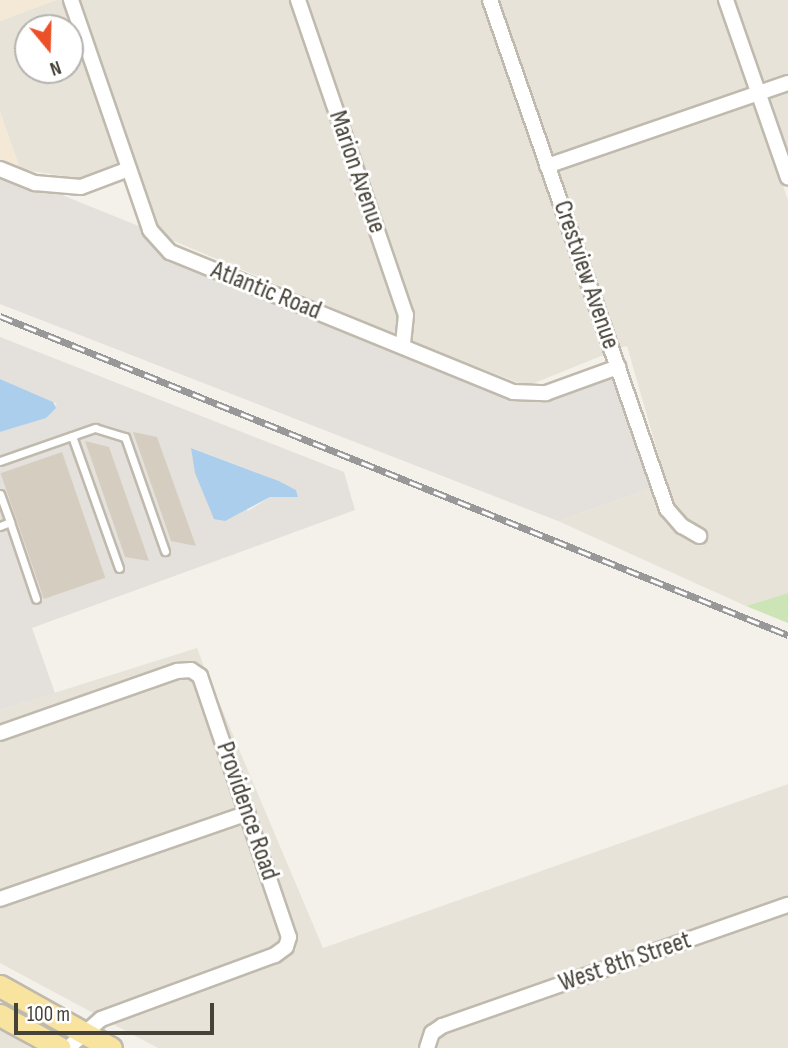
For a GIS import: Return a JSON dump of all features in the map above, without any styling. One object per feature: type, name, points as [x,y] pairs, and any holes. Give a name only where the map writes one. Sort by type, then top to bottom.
[{"type":"main road","points":[[0,986],[111,1048]]},
{"type":"main road","points":[[0,1015],[60,1048]]},
{"type":"street","name":"Atlantic Road","points":[[71,0],[150,230],[170,251],[513,392],[532,395],[618,367]]},
{"type":"street","name":"Marion Avenue","points":[[298,0],[405,315],[403,346]]},
{"type":"street","name":"Crestview Avenue","points":[[490,0],[667,509],[681,526],[699,536]]},
{"type":"street","points":[[726,0],[788,178]]},
{"type":"street","points":[[547,166],[788,83]]},
{"type":"street","points":[[0,169],[35,183],[68,187],[101,182],[129,169]]},
{"type":"street","name":"Providence Road","points":[[0,733],[177,671],[191,670],[200,676],[284,918],[289,937],[286,947],[101,1019],[82,1032]]},
{"type":"street","points":[[0,899],[248,813]]},
{"type":"street","name":"West 8th Street","points":[[427,1048],[432,1033],[463,1019],[788,905]]},
{"type":"street","points":[[68,1048],[82,1032]]},
{"type":"lane","points":[[0,461],[95,428],[125,438],[165,551]]},
{"type":"lane","points":[[72,436],[119,568]]},
{"type":"lane","points":[[0,494],[36,599]]},
{"type":"lane","points":[[0,526],[10,522]]},
{"type":"shaded area","points":[[0,0],[56,0],[14,14],[0,21]]},
{"type":"shaded area","points":[[56,0],[63,0],[68,14],[19,14]]},
{"type":"shaded area","points":[[78,0],[290,0],[398,316],[397,335],[162,236]]},
{"type":"shaded area","points":[[305,0],[483,0],[606,354],[527,386],[411,341],[413,316]]},
{"type":"shaded area","points":[[498,0],[718,0],[749,87],[551,157]]},
{"type":"shaded area","points":[[733,0],[788,0],[788,75],[762,83]]},
{"type":"shaded area","points":[[14,16],[14,84],[84,84],[84,61],[120,165],[80,179],[20,169],[0,112],[0,21]]},
{"type":"shaded area","points":[[788,91],[788,158],[767,97]]},
{"type":"shaded area","points":[[754,102],[788,200],[788,593],[746,606],[558,521],[652,488],[660,512],[677,531],[703,546],[708,533],[685,520],[673,506],[627,346],[619,348],[556,171]]},
{"type":"shaded area","points":[[0,112],[20,169],[0,161]]},
{"type":"shaded area","points":[[0,177],[62,195],[141,227],[152,246],[168,259],[511,399],[547,400],[614,376],[652,488],[558,521],[0,304]]},
{"type":"shaded area","points":[[0,337],[344,472],[355,510],[32,628],[55,693],[0,710],[0,432],[23,425],[57,404],[0,379]],"holes":[[[192,448],[296,490],[298,497],[270,497],[248,511]]]},
{"type":"shaded area","points":[[197,648],[206,672],[190,663],[174,663],[0,725],[0,710]]},
{"type":"shaded area","points":[[208,676],[323,948],[788,784],[788,897],[439,1019],[425,1029],[420,1048],[158,1048],[111,1023],[277,962],[296,950],[290,916]]},
{"type":"shaded area","points":[[178,678],[195,681],[239,808],[0,891],[0,742]]},
{"type":"shaded area","points":[[244,822],[282,937],[271,948],[95,1014],[0,963],[0,907]]},
{"type":"shaded area","points":[[788,914],[788,1048],[434,1048],[445,1033]]},
{"type":"shaded area","points":[[0,1026],[27,1046],[31,1048],[0,1048]]},
{"type":"green space","points":[[788,593],[788,623],[746,606]]},
{"type":"water","points":[[0,379],[53,402],[56,408],[46,418],[0,432]]},
{"type":"water","points":[[191,448],[279,481],[296,490],[298,497],[270,497],[225,521],[214,519],[195,473]]},
{"type":"building","points":[[133,432],[157,437],[196,546],[171,541]]},
{"type":"building","points":[[85,441],[109,447],[149,561],[125,557]]},
{"type":"building","points":[[62,452],[105,578],[44,599],[1,473]]},
{"type":"railway","points":[[0,316],[788,635]]}]
